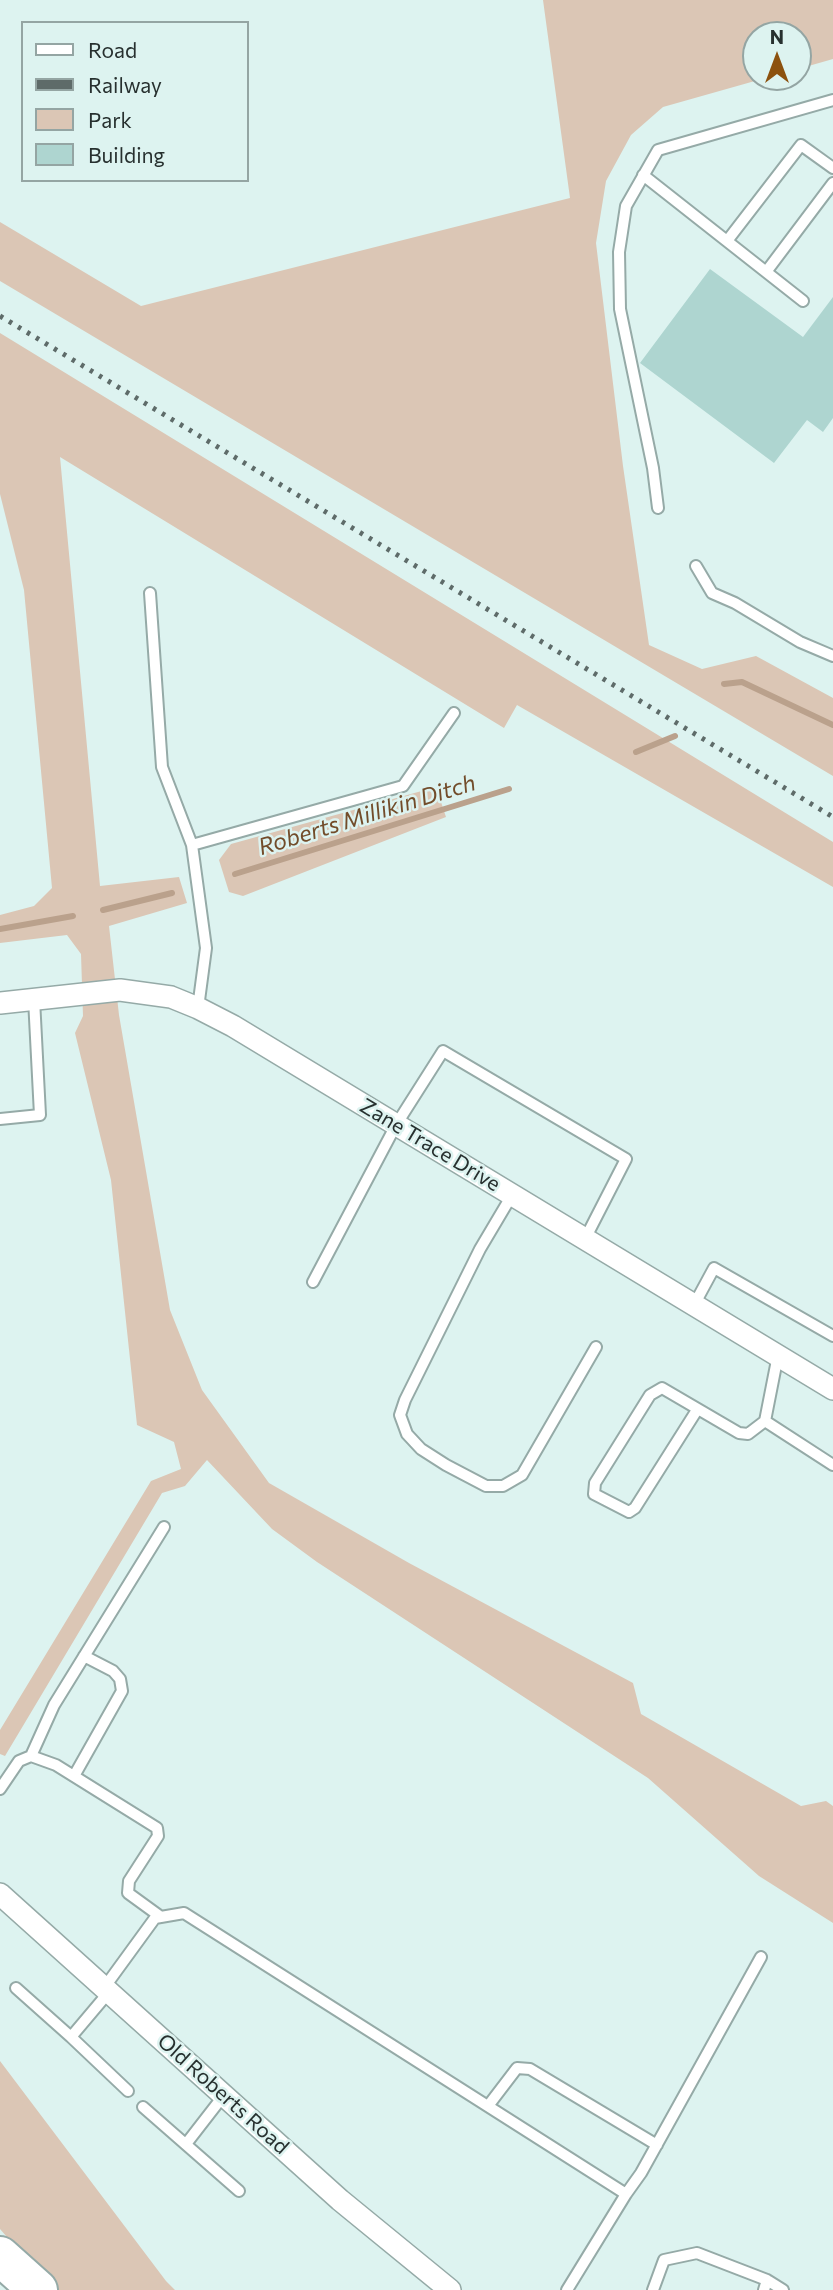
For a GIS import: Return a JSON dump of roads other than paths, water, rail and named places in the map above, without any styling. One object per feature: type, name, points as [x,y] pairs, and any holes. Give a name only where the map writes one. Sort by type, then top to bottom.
[{"type":"highway","points":[[9,2270],[38,2290]]},
{"type":"street","name":"Zane Trace Drive","points":[[0,1003],[120,990],[171,997],[198,1008],[233,1026],[833,1388]]},
{"type":"street","name":"Old Roberts Road","points":[[0,1894],[379,2233],[450,2290]]},
{"type":"lane","points":[[657,508],[653,468],[620,309],[619,252],[626,206],[658,150],[833,100]]},
{"type":"lane","points":[[727,241],[802,145],[833,168]]},
{"type":"lane","points":[[643,175],[803,301]]},
{"type":"lane","points":[[766,272],[833,183]]},
{"type":"lane","points":[[696,566],[712,593],[735,603],[800,642],[833,656]]},
{"type":"lane","points":[[150,593],[162,767],[192,845],[206,948],[198,1008]]},
{"type":"lane","points":[[192,845],[403,786],[454,713]]},
{"type":"lane","points":[[0,1119],[40,1115],[34,999]]},
{"type":"lane","points":[[313,1282],[396,1125],[443,1051],[626,1159],[585,1240]]},
{"type":"lane","points":[[512,1195],[480,1249],[405,1400],[400,1415],[407,1434],[421,1449],[446,1465],[486,1486],[503,1486],[522,1475],[596,1347]]},
{"type":"lane","points":[[694,1305],[714,1269],[833,1336]]},
{"type":"lane","points":[[697,1410],[635,1508],[629,1512],[594,1494],[595,1483],[650,1395],[662,1388],[739,1433],[748,1434],[765,1421],[778,1355]]},
{"type":"lane","points":[[765,1421],[833,1465]]},
{"type":"lane","points":[[31,1756],[54,1705],[164,1527]]},
{"type":"lane","points":[[74,1776],[122,1691],[120,1679],[113,1671],[84,1656]]},
{"type":"lane","points":[[0,1789],[19,1760],[31,1756],[56,1765],[157,1828],[158,1836],[129,1881],[128,1894],[161,1917]]},
{"type":"lane","points":[[71,2037],[107,1990],[155,1918],[184,1913],[626,2194]]},
{"type":"lane","points":[[567,2290],[641,2173],[761,1957]]},
{"type":"lane","points":[[16,1988],[128,2091]]},
{"type":"lane","points":[[488,2106],[517,2068],[530,2069],[657,2145]]},
{"type":"lane","points":[[186,2144],[224,2095]]},
{"type":"lane","points":[[144,2107],[239,2191]]},
{"type":"lane","points":[[653,2290],[664,2260],[698,2253],[766,2285],[783,2290]]},
{"type":"waterway","name":"Roberts Millikin Ditch","points":[[724,684],[742,682],[833,725]]},
{"type":"waterway","name":"Roberts Millikin Ditch","points":[[636,752],[675,736]]},
{"type":"waterway","name":"Roberts Millikin Ditch","points":[[235,874],[509,789]]},
{"type":"waterway","name":"Roberts Millikin Ditch","points":[[103,910],[172,893]]},
{"type":"waterway","name":"Roberts Millikin Ditch","points":[[0,929],[73,916]]},
{"type":"railway","points":[[0,316],[833,817]]}]
